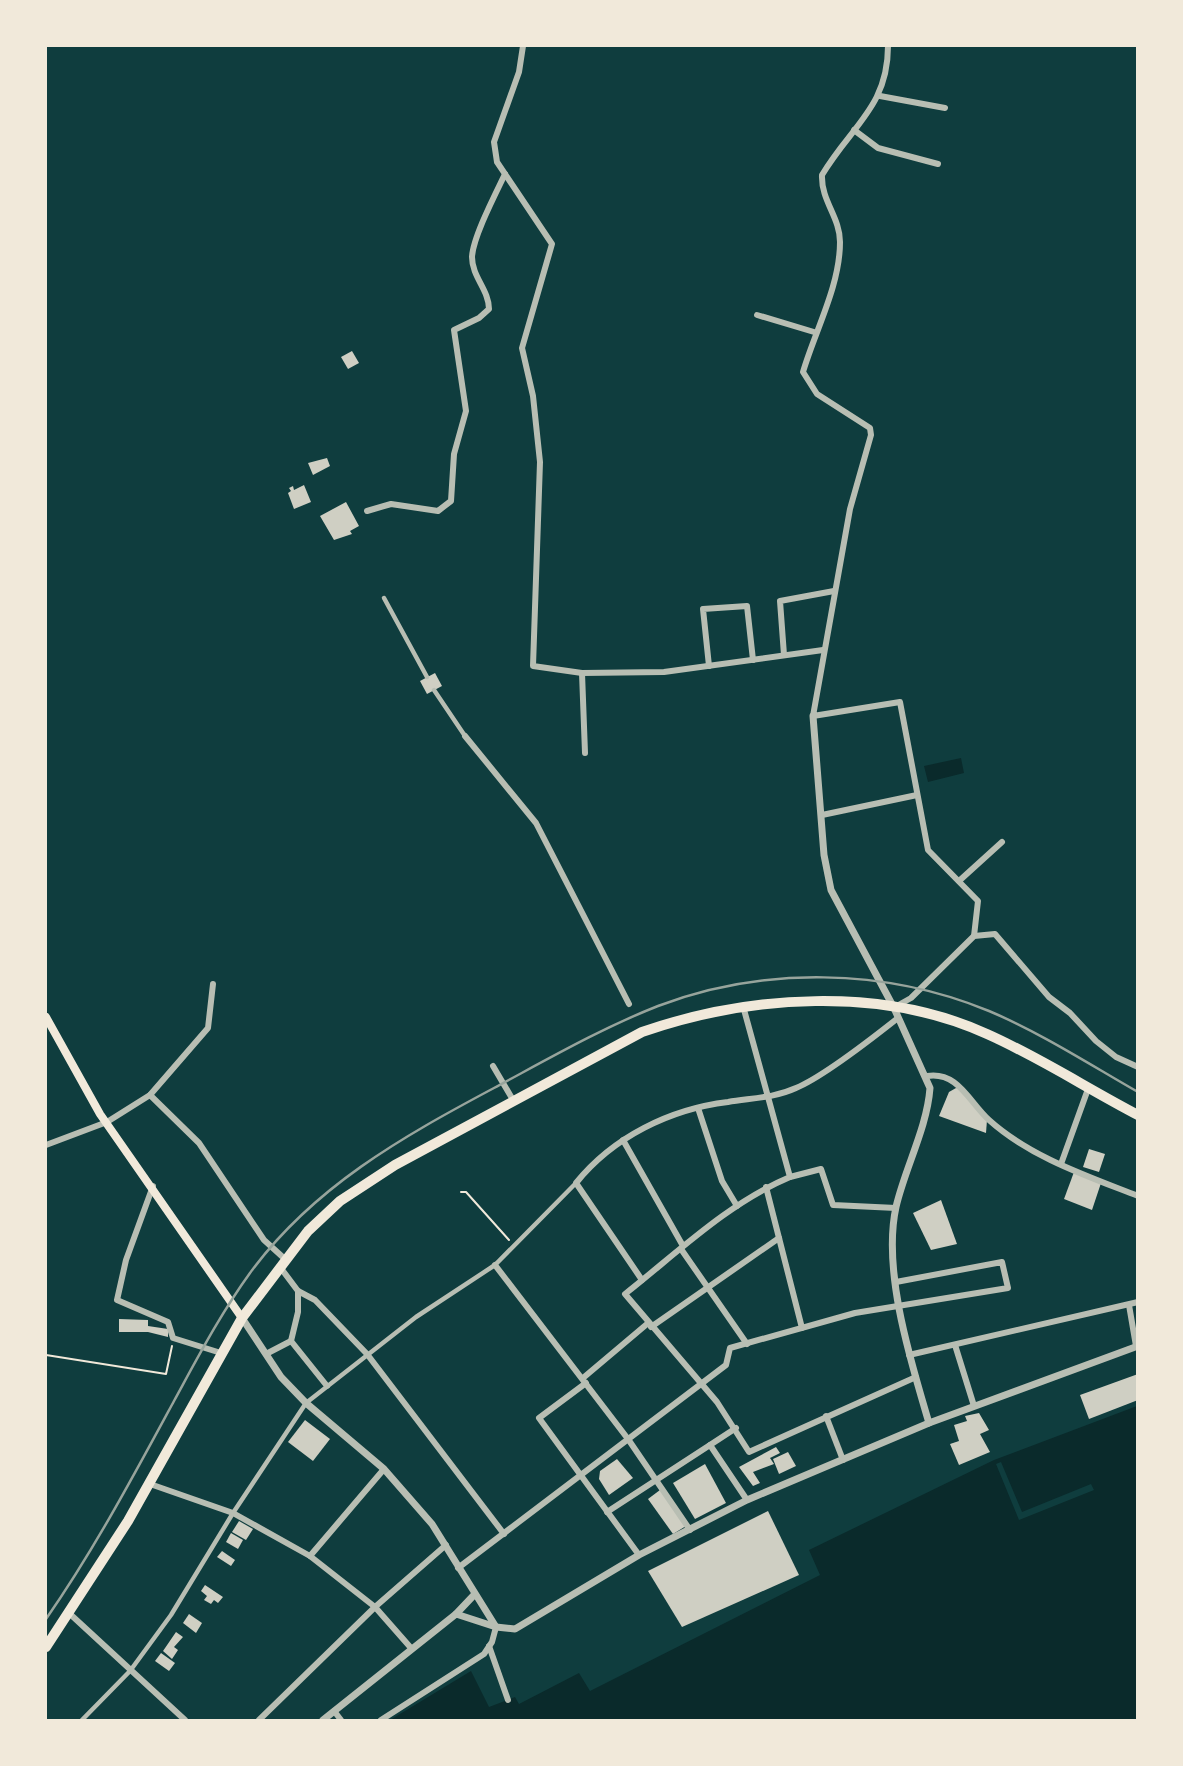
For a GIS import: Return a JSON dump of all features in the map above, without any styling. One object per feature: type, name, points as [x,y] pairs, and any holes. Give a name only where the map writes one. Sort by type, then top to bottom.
[{"type":"highway","points":[[46,1647],[70,1614],[150,1484],[242,1318],[308,1231],[358,1188],[640,1028],[743,1006],[816,1002],[950,1020],[988,1034],[1138,1115]]},
{"type":"main road","points":[[46,1017],[107,1122],[242,1318]]},
{"type":"street","points":[[523,46],[519,72],[495,142],[497,162],[552,244],[522,348],[533,396],[540,462],[531,662],[537,669],[582,673],[664,672],[823,650]]},
{"type":"street","points":[[888,46],[888,66],[880,96],[822,175],[821,191],[840,239],[838,265],[803,372],[817,394],[870,428],[872,435],[850,509],[813,716],[824,855],[831,890],[927,1076],[930,1093],[896,1208],[893,1231],[900,1307],[909,1355],[929,1423]]},
{"type":"street","points":[[880,96],[945,108]]},
{"type":"street","points":[[854,130],[878,148],[938,164]]},
{"type":"street","points":[[367,510],[391,504],[438,510],[451,501],[454,454],[466,411],[454,330],[479,318],[489,309],[489,295],[479,281],[472,257],[489,206],[505,174]]},
{"type":"street","points":[[757,315],[814,332]]},
{"type":"street","points":[[784,656],[780,601],[834,591]]},
{"type":"street","points":[[384,598],[427,677]]},
{"type":"street","points":[[709,666],[703,609],[747,606],[753,660]]},
{"type":"street","points":[[582,673],[585,753]]},
{"type":"street","points":[[434,690],[465,736],[536,822],[629,1004]]},
{"type":"street","points":[[82,1720],[130,1671],[190,1587],[233,1513],[306,1403],[367,1354],[495,1265],[576,1183],[592,1163],[623,1140],[656,1121],[698,1108],[769,1098],[799,1087],[896,1013],[974,936],[978,901],[928,850],[900,702],[813,716]]},
{"type":"street","points":[[822,815],[917,795]]},
{"type":"street","points":[[959,881],[1002,842]]},
{"type":"street","points":[[974,936],[995,934],[1049,997],[1070,1013],[1096,1041],[1116,1057],[1138,1067]]},
{"type":"street","points":[[46,1146],[107,1122],[150,1095],[208,1028],[213,984]]},
{"type":"street","points":[[743,1006],[790,1177]]},
{"type":"street","points":[[493,1066],[513,1100]]},
{"type":"street","points":[[927,1076],[943,1075],[953,1080],[989,1120],[1023,1144],[1061,1164],[1138,1196]]},
{"type":"street","points":[[1061,1164],[1088,1089]]},
{"type":"street","points":[[150,1095],[199,1143],[264,1240],[283,1263],[298,1291],[298,1312],[291,1340],[266,1354]]},
{"type":"street","points":[[698,1108],[722,1181],[737,1206]]},
{"type":"street","points":[[623,1140],[682,1247],[747,1344]]},
{"type":"street","points":[[896,1208],[832,1205],[821,1169],[790,1177],[766,1187],[737,1206],[625,1294],[736,1428],[749,1452],[916,1377]]},
{"type":"street","points":[[576,1183],[642,1280]]},
{"type":"street","points":[[153,1186],[130,1248],[117,1300],[168,1322],[173,1338],[221,1353]]},
{"type":"street","points":[[766,1187],[802,1328]]},
{"type":"street","points":[[639,1555],[578,1475],[539,1418],[649,1325],[779,1237]]},
{"type":"street","points":[[458,1567],[726,1364],[730,1348],[855,1313],[1008,1288],[1002,1262],[896,1282]]},
{"type":"street","points":[[495,1265],[628,1438],[690,1530]]},
{"type":"street","points":[[298,1291],[315,1300],[367,1354],[504,1534]]},
{"type":"street","points":[[909,1355],[1138,1302]]},
{"type":"street","points":[[456,1614],[496,1627],[515,1629],[639,1555],[747,1500],[929,1423],[1137,1346],[1129,1305]]},
{"type":"street","points":[[242,1318],[266,1354],[306,1403],[384,1469],[432,1524],[496,1627]]},
{"type":"street","points":[[291,1340],[327,1386]]},
{"type":"street","points":[[955,1345],[974,1406]]},
{"type":"street","points":[[826,1416],[843,1460]]},
{"type":"street","points":[[607,1512],[736,1428]]},
{"type":"street","points":[[710,1445],[747,1500]]},
{"type":"street","points":[[310,1556],[384,1469]]},
{"type":"street","points":[[150,1484],[233,1513],[310,1556],[375,1607],[411,1648]]},
{"type":"street","points":[[259,1720],[375,1607],[446,1545]]},
{"type":"street","points":[[323,1720],[456,1614],[474,1595]]},
{"type":"street","points":[[70,1614],[185,1720]]},
{"type":"street","points":[[381,1720],[484,1654],[496,1627]]},
{"type":"street","points":[[489,1646],[508,1700]]},
{"type":"street","points":[[334,1711],[341,1720]]},
{"type":"path","points":[[461,1192],[466,1192],[515,1245]]},
{"type":"path","points":[[46,1355],[166,1374],[173,1342]]},
{"type":"water","points":[[961,758],[964,773],[928,782],[924,766]]},
{"type":"water","points":[[1137,1406],[1137,1720],[390,1720],[471,1671],[489,1707],[515,1697],[519,1704],[579,1673],[590,1691],[820,1575],[809,1550],[994,1460]]},
{"type":"pier","points":[[1001,1462],[1022,1512],[1091,1484],[1094,1490],[1019,1520],[996,1464]]},
{"type":"building","points":[[352,351],[359,363],[348,369],[341,357]]},
{"type":"building","points":[[327,458],[330,466],[313,475],[308,463]]},
{"type":"building","points":[[304,485],[311,502],[294,509],[288,493],[291,491],[289,488],[293,486],[294,490]]},
{"type":"building","points":[[346,502],[359,526],[350,531],[352,534],[334,540],[320,516]]},
{"type":"building","points":[[435,673],[442,686],[427,694],[420,681]]},
{"type":"building","points":[[956,1088],[961,1089],[987,1120],[986,1133],[939,1116],[949,1092]]},
{"type":"building","points":[[1089,1149],[1105,1154],[1099,1172],[1083,1167]]},
{"type":"building","points":[[1074,1172],[1101,1183],[1092,1210],[1064,1199]]},
{"type":"building","points":[[941,1200],[957,1244],[931,1250],[913,1213]]},
{"type":"building","points":[[119,1319],[148,1320],[148,1326],[168,1329],[168,1337],[148,1332],[119,1332]]},
{"type":"building","points":[[1138,1374],[1138,1400],[1089,1419],[1080,1395]]},
{"type":"building","points":[[979,1413],[989,1430],[980,1434],[990,1452],[959,1465],[950,1444],[959,1441],[954,1425],[967,1421],[965,1416]]},
{"type":"building","points":[[305,1420],[330,1439],[313,1461],[288,1442]]},
{"type":"building","points":[[776,1447],[780,1453],[770,1458],[774,1464],[753,1472],[760,1483],[753,1486],[739,1467]]},
{"type":"building","points":[[788,1452],[796,1466],[779,1474],[773,1459]]},
{"type":"building","points":[[617,1459],[633,1478],[609,1495],[599,1479],[600,1471]]},
{"type":"building","points":[[705,1464],[726,1503],[695,1519],[673,1483]]},
{"type":"building","points":[[660,1490],[686,1526],[673,1534],[648,1499]]},
{"type":"building","points":[[768,1511],[799,1575],[682,1627],[648,1571]]},
{"type":"building","points":[[239,1521],[253,1529],[246,1540],[232,1532]]},
{"type":"building","points":[[231,1533],[243,1540],[238,1549],[226,1542]]},
{"type":"building","points":[[222,1551],[235,1560],[231,1566],[217,1557]]},
{"type":"building","points":[[205,1585],[223,1597],[218,1603],[214,1600],[211,1604],[204,1600],[207,1596],[201,1591]]},
{"type":"building","points":[[189,1614],[202,1623],[196,1633],[183,1623]]},
{"type":"building","points":[[176,1632],[183,1637],[174,1647],[178,1650],[172,1659],[163,1651]]},
{"type":"building","points":[[161,1653],[175,1663],[169,1671],[155,1661]]},
{"type":"railway","points":[[46,1619],[113,1512],[220,1319],[239,1288],[275,1242],[331,1190],[393,1145],[460,1106],[616,1024],[658,1006],[739,984],[824,977],[866,980],[908,986],[989,1011],[1046,1039],[1138,1092]]}]
